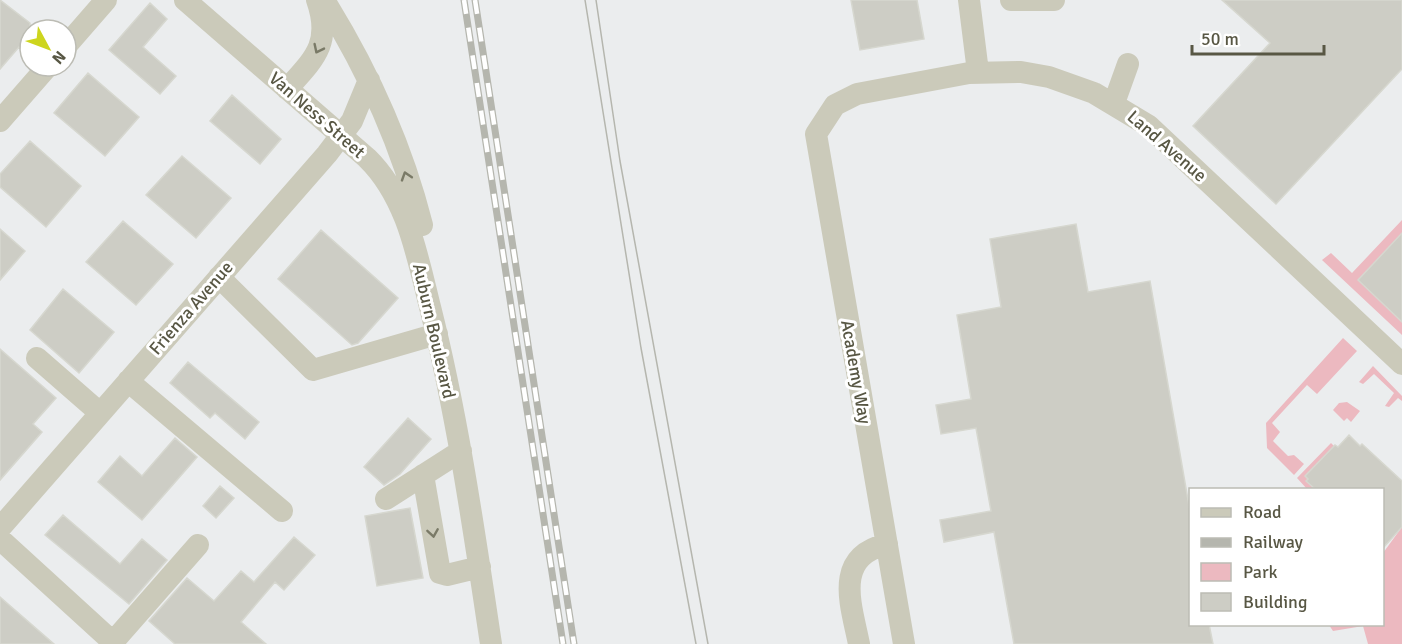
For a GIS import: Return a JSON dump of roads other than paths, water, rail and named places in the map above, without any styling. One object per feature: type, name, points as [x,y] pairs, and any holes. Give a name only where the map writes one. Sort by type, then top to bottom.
[{"type":"street","points":[[78,32],[106,0]]},
{"type":"street","name":"Van Ness Street","points":[[185,0],[341,136],[386,180],[400,205],[416,253]]},
{"type":"street","points":[[287,89],[318,53],[324,27],[317,0]]},
{"type":"street","name":"Auburn Boulevard","points":[[324,0],[369,80],[388,124],[422,224],[416,253],[437,334],[461,451],[491,644]]},
{"type":"street","points":[[969,0],[978,72]]},
{"type":"street","points":[[1011,0],[1054,0]]},
{"type":"street","points":[[1114,103],[1128,64]]},
{"type":"street","name":"Land Avenue","points":[[835,105],[857,94],[978,72],[1021,72],[1048,77],[1114,103],[1149,126],[1167,142],[1402,364]]},
{"type":"street","points":[[0,121],[38,78]]},
{"type":"street","name":"Frienza Avenue","points":[[0,528],[341,136],[360,107],[369,80]]},
{"type":"street","name":"Academy Way","points":[[835,105],[816,134],[904,644]]},
{"type":"street","points":[[219,277],[313,370],[437,334]]},
{"type":"street","points":[[37,358],[100,413]]},
{"type":"street","points":[[128,381],[282,511]]},
{"type":"street","points":[[386,499],[461,451]]},
{"type":"street","points":[[423,475],[440,573],[447,574],[480,567]]},
{"type":"street","points":[[0,539],[114,643],[198,545]]},
{"type":"street","points":[[859,644],[848,591],[849,578],[857,561],[870,548],[886,544]]},
{"type":"tram line","points":[[585,0],[641,348],[696,644]]},
{"type":"tram line","points":[[596,0],[620,161],[708,644]]},
{"type":"railway","points":[[464,0],[563,644]]},
{"type":"railway","points":[[475,0],[574,644]]}]
